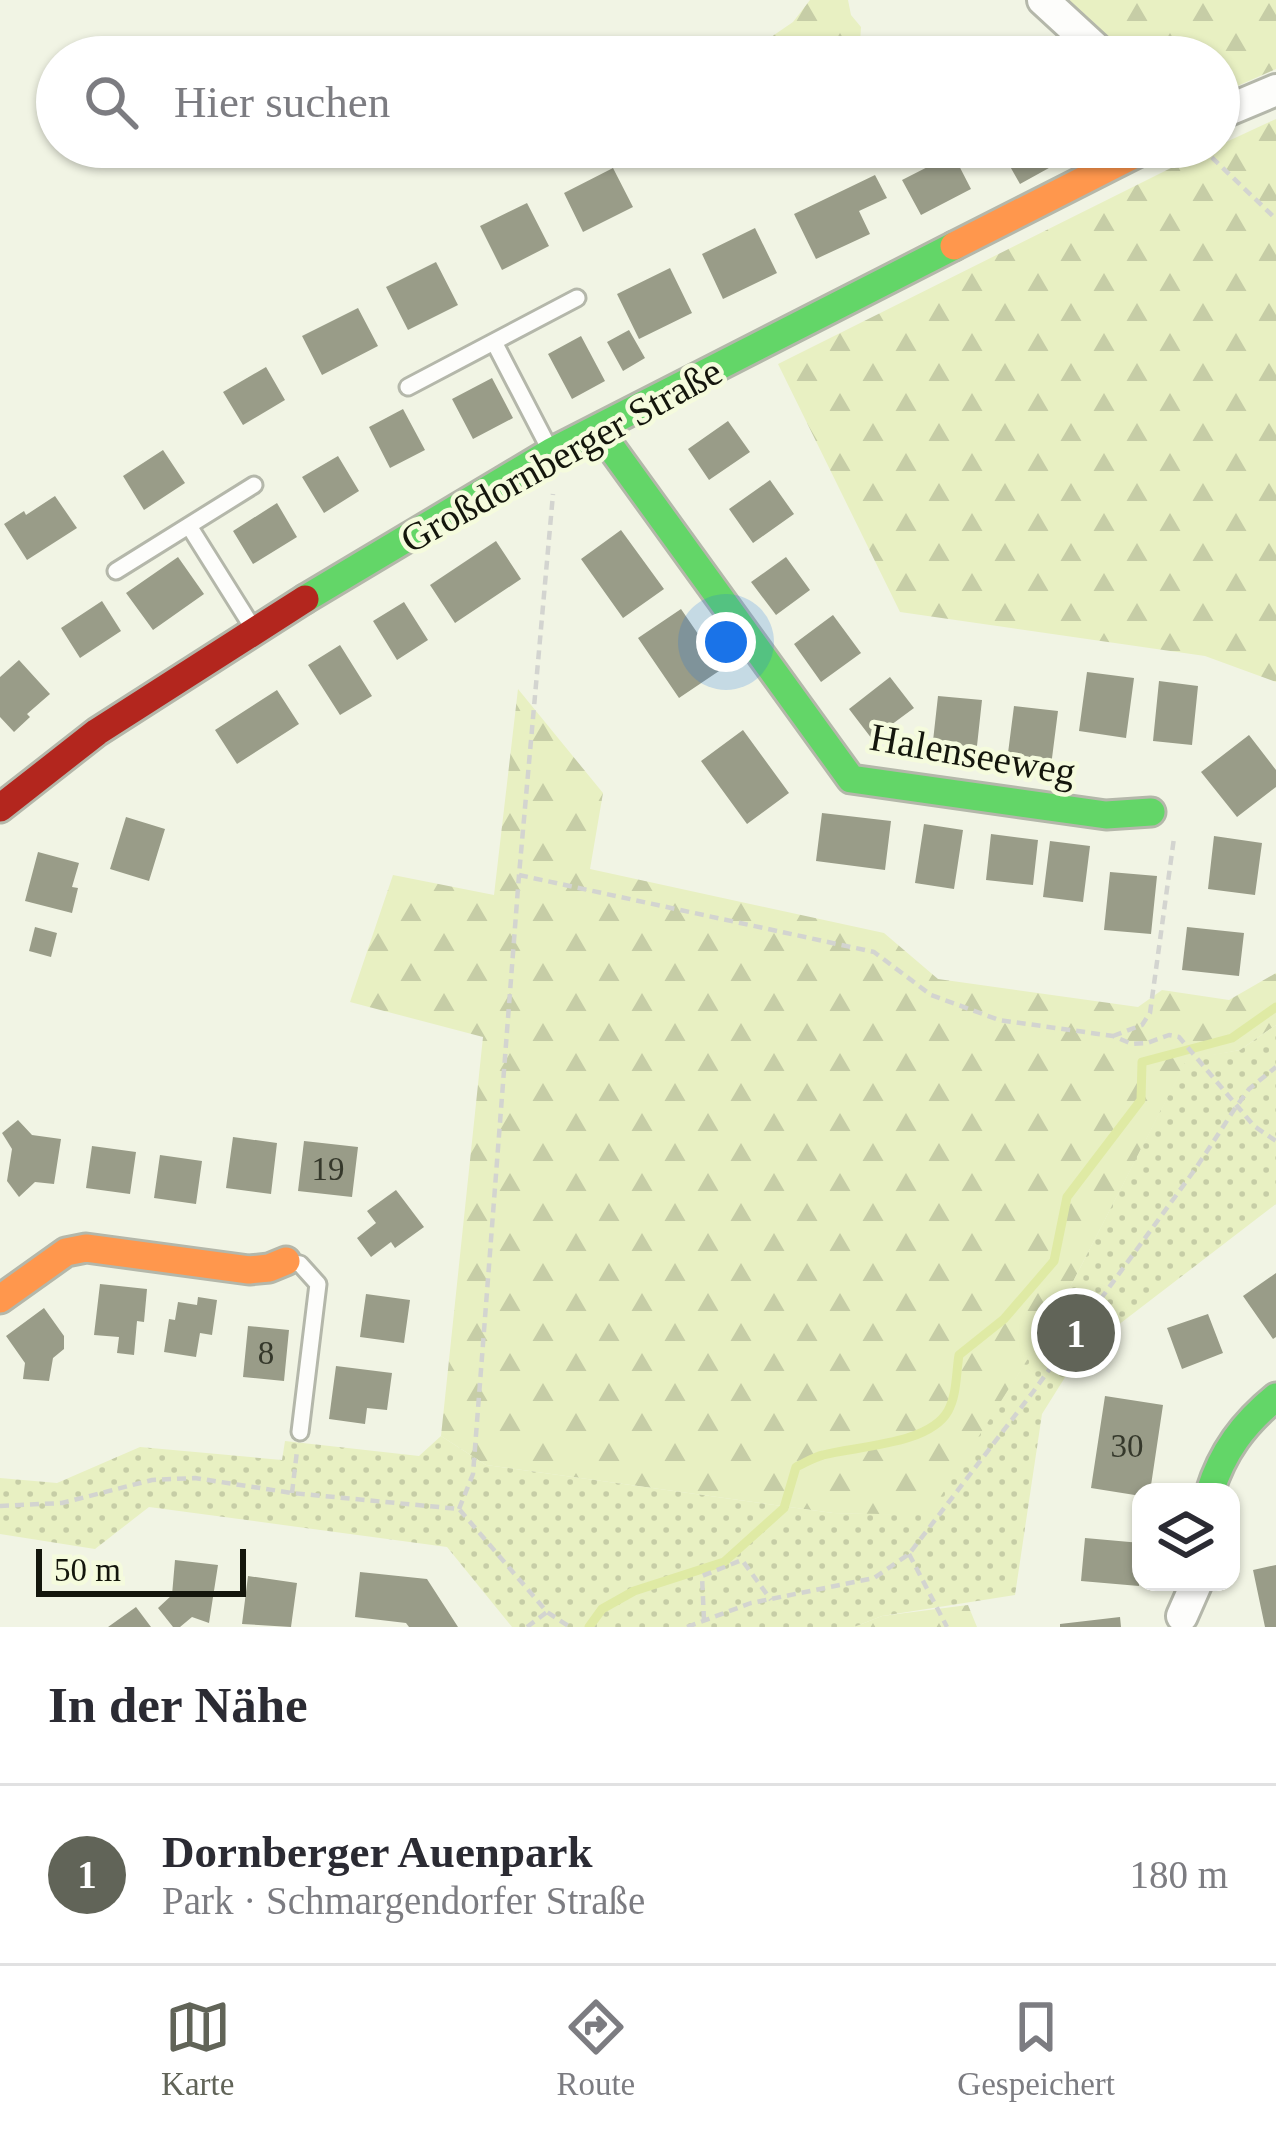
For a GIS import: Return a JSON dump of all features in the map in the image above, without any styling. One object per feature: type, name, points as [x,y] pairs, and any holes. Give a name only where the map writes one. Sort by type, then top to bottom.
[{"type":"street","points":[[1043,0],[1082,36]]},
{"type":"street","points":[[1240,105],[1276,90]]},
{"type":"street","name":"Großdornberger Straße","points":[[0,808],[97,732],[254,629],[551,452],[1108,168]]},
{"type":"street","name":"Halenseeweg","points":[[600,428],[851,779],[1106,815],[1150,812]]},
{"type":"street","points":[[0,1299],[66,1252],[86,1248],[249,1270],[286,1261]]},
{"type":"street","points":[[1213,1483],[1223,1456],[1249,1419],[1276,1397]]},
{"type":"street","points":[[1182,1616],[1193,1591]]},
{"type":"lane","points":[[408,387],[577,298]]},
{"type":"lane","points":[[495,344],[551,452]]},
{"type":"lane","points":[[116,571],[254,484]]},
{"type":"lane","points":[[189,526],[254,629]]},
{"type":"lane","points":[[286,1261],[300,1264],[318,1284],[299,1432]]},
{"type":"path","points":[[1224,168],[1276,219]]},
{"type":"path","points":[[459,1509],[473,1474],[556,471],[551,452]]},
{"type":"path","points":[[1113,1036],[1142,1025],[1150,1013],[1174,836],[1150,812]]},
{"type":"path","points":[[519,875],[874,952],[932,994],[999,1020],[1113,1036],[1132,1045],[1179,1036],[1254,1126],[1276,1141]]},
{"type":"path","points":[[687,1627],[751,1603],[874,1578],[909,1554],[1033,1393],[1236,1106],[1276,1067]]},
{"type":"path","points":[[292,1493],[299,1432]]},
{"type":"path","points":[[0,1506],[62,1503],[152,1480],[194,1478],[459,1509],[547,1612],[570,1627]]},
{"type":"path","points":[[909,1554],[947,1627]]},
{"type":"path","points":[[704,1620],[702,1576],[742,1560],[771,1600]]},
{"type":"path","points":[[527,1627],[547,1612]]},
{"type":"green space","points":[[810,0],[848,0],[860,36],[773,36],[793,22]]},
{"type":"green space","points":[[1057,0],[1276,0],[1276,69],[1240,85],[1240,36],[1095,36]]},
{"type":"green space","points":[[1276,119],[1276,682],[1205,656],[900,612],[778,364],[1171,168],[1240,168],[1240,136]]},
{"type":"green space","points":[[518,689],[603,793],[590,869],[884,933],[938,979],[1138,1007],[1162,990],[1229,1000],[1276,973],[1276,1025],[1240,1050],[1187,1060],[1058,1311],[930,1516],[833,1513],[486,1465],[441,1436],[483,1037],[350,1002],[393,875],[494,895]]},
{"type":"green space","points":[[1276,1025],[1276,1204],[1079,1355],[1042,1414],[1015,1595],[882,1616],[854,1627],[512,1627],[447,1547],[149,1507],[95,1549],[0,1534],[0,1478],[57,1483],[140,1447],[282,1460],[285,1441],[419,1456],[441,1436],[486,1465],[833,1513],[929,1515],[1058,1311],[1187,1059],[1240,1050]]},
{"type":"green space","points":[[968,1605],[977,1627],[854,1627],[882,1616]]},
{"type":"building","points":[[613,168],[633,207],[583,232],[564,193]]},
{"type":"building","points":[[926,168],[960,168],[971,189],[921,215],[902,180]]},
{"type":"building","points":[[1011,168],[1049,168],[1020,184]]},
{"type":"building","points":[[875,175],[887,198],[859,211],[870,234],[816,259],[794,214]]},
{"type":"building","points":[[527,203],[549,246],[502,270],[480,226]]},
{"type":"building","points":[[755,228],[777,273],[723,299],[702,254]]},
{"type":"building","points":[[436,262],[458,305],[408,330],[386,287]]},
{"type":"building","points":[[670,268],[692,313],[639,339],[617,294]]},
{"type":"building","points":[[358,308],[378,346],[322,375],[302,336]]},
{"type":"building","points":[[629,330],[645,358],[623,371],[607,342]]},
{"type":"building","points":[[581,336],[605,381],[572,399],[548,354]]},
{"type":"building","points":[[266,367],[285,400],[243,425],[223,392]]},
{"type":"building","points":[[492,378],[513,418],[473,439],[452,399]]},
{"type":"building","points":[[403,409],[425,450],[390,468],[369,427]]},
{"type":"building","points":[[728,421],[750,452],[709,480],[688,449]]},
{"type":"building","points":[[163,450],[185,483],[144,510],[123,476]]},
{"type":"building","points":[[338,456],[359,491],[324,513],[302,477]]},
{"type":"building","points":[[770,480],[794,514],[753,543],[729,509]]},
{"type":"building","points":[[55,496],[77,528],[27,560],[4,524]]},
{"type":"building","points":[[277,503],[297,537],[253,564],[233,531]]},
{"type":"building","points":[[621,530],[664,589],[623,618],[581,559]]},
{"type":"building","points":[[496,541],[521,579],[455,623],[430,585]]},
{"type":"building","points":[[178,557],[204,594],[153,630],[126,593]]},
{"type":"building","points":[[786,557],[810,590],[776,615],[751,582]]},
{"type":"building","points":[[102,601],[121,631],[80,658],[61,628]]},
{"type":"building","points":[[404,602],[428,640],[397,660],[373,621]]},
{"type":"building","points":[[681,609],[722,669],[679,698],[638,638]]},
{"type":"building","points":[[833,615],[861,653],[821,682],[794,644]]},
{"type":"building","points":[[340,645],[372,696],[340,715],[308,665]]},
{"type":"building","points":[[19,660],[50,694],[14,732],[0,717],[0,677]]},
{"type":"building","points":[[1087,672],[1134,678],[1126,738],[1079,731]]},
{"type":"building","points":[[890,677],[914,708],[872,739],[849,709]]},
{"type":"building","points":[[1159,681],[1198,686],[1192,745],[1153,741]]},
{"type":"building","points":[[277,690],[299,724],[237,764],[215,730]]},
{"type":"building","points":[[938,696],[982,700],[976,755],[932,750]]},
{"type":"building","points":[[1014,706],[1058,711],[1051,766],[1007,761]]},
{"type":"building","points":[[743,730],[789,793],[747,824],[701,761]]},
{"type":"building","points":[[1249,735],[1276,770],[1276,787],[1237,817],[1201,772]]},
{"type":"building","points":[[822,813],[891,821],[885,870],[816,861]]},
{"type":"building","points":[[126,817],[165,829],[149,881],[110,869]]},
{"type":"building","points":[[924,824],[963,830],[954,889],[915,883]]},
{"type":"building","points":[[991,834],[1038,840],[1033,885],[986,880]]},
{"type":"building","points":[[1214,836],[1262,843],[1255,895],[1208,889]]},
{"type":"building","points":[[1050,841],[1090,846],[1083,902],[1043,897]]},
{"type":"building","points":[[38,852],[79,863],[72,887],[78,888],[72,913],[25,901]]},
{"type":"building","points":[[1110,872],[1157,876],[1151,934],[1104,930]]},
{"type":"building","points":[[35,927],[57,933],[51,957],[29,951]]},
{"type":"building","points":[[1187,927],[1244,933],[1239,976],[1182,970]]},
{"type":"building","points":[[18,1120],[32,1135],[61,1139],[54,1184],[35,1182],[19,1197],[7,1181],[12,1149],[2,1133]]},
{"type":"building","points":[[233,1137],[277,1143],[271,1194],[226,1188]]},
{"type":"building","points":[[304,1141],[358,1147],[352,1197],[298,1191]]},
{"type":"building","points":[[92,1146],[136,1152],[130,1194],[86,1188]]},
{"type":"building","points":[[160,1155],[202,1161],[196,1204],[154,1198]]},
{"type":"building","points":[[396,1190],[424,1227],[395,1248],[391,1242],[371,1257],[357,1238],[376,1223],[367,1211]]},
{"type":"building","points":[[1276,1273],[1276,1337],[1273,1339],[1243,1296]]},
{"type":"building","points":[[100,1284],[147,1289],[144,1322],[137,1321],[134,1355],[117,1353],[119,1337],[94,1335]]},
{"type":"building","points":[[366,1294],[410,1300],[404,1343],[360,1337]]},
{"type":"building","points":[[198,1297],[217,1300],[212,1335],[200,1333],[196,1357],[164,1352],[169,1319],[175,1320],[178,1302],[197,1305]]},
{"type":"building","points":[[44,1308],[64,1336],[64,1349],[53,1358],[49,1381],[23,1379],[25,1363],[6,1336]]},
{"type":"building","points":[[1208,1314],[1223,1353],[1182,1369],[1167,1328]]},
{"type":"building","points":[[248,1326],[289,1330],[284,1381],[243,1377]]},
{"type":"building","points":[[336,1366],[392,1373],[387,1410],[367,1408],[365,1424],[329,1419]]},
{"type":"building","points":[[1105,1396],[1163,1405],[1151,1483],[1132,1483],[1132,1495],[1091,1488]]},
{"type":"building","points":[[1085,1538],[1132,1542],[1132,1585],[1081,1581]]},
{"type":"building","points":[[175,1560],[218,1565],[209,1623],[192,1617],[173,1627],[158,1608],[172,1595]]},
{"type":"building","points":[[1276,1565],[1276,1627],[1265,1627],[1253,1570]]},
{"type":"building","points":[[360,1572],[427,1579],[458,1627],[409,1627],[355,1617]]},
{"type":"building","points":[[248,1576],[297,1583],[291,1627],[242,1624]]},
{"type":"building","points":[[136,1607],[151,1627],[108,1627]]},
{"type":"building","points":[[1120,1617],[1121,1627],[1060,1627],[1060,1624]]},
{"type":"waterway","points":[[589,1627],[602,1609],[634,1591],[724,1562],[784,1508],[796,1467],[823,1455],[909,1437],[939,1422],[953,1398],[959,1355],[1004,1319],[1054,1261],[1067,1197],[1141,1100],[1142,1062],[1232,1038],[1276,1007]]},
{"type":"traffic: fast","points":[[305,599],[551,452],[954,246]]},
{"type":"traffic: fast","points":[[600,427],[851,779],[1106,815],[1151,812]]},
{"type":"traffic: fast","points":[[1214,1483],[1236,1439],[1276,1397]]},
{"type":"traffic: slow","points":[[954,246],[1108,168]]},
{"type":"traffic: slow","points":[[0,1299],[66,1252],[86,1248],[249,1270],[286,1261]]},
{"type":"traffic: jam","points":[[0,808],[97,732],[305,599]]},
{"type":"place","name":"Dornberger Auenpark","points":[[1076,1333]]}]
